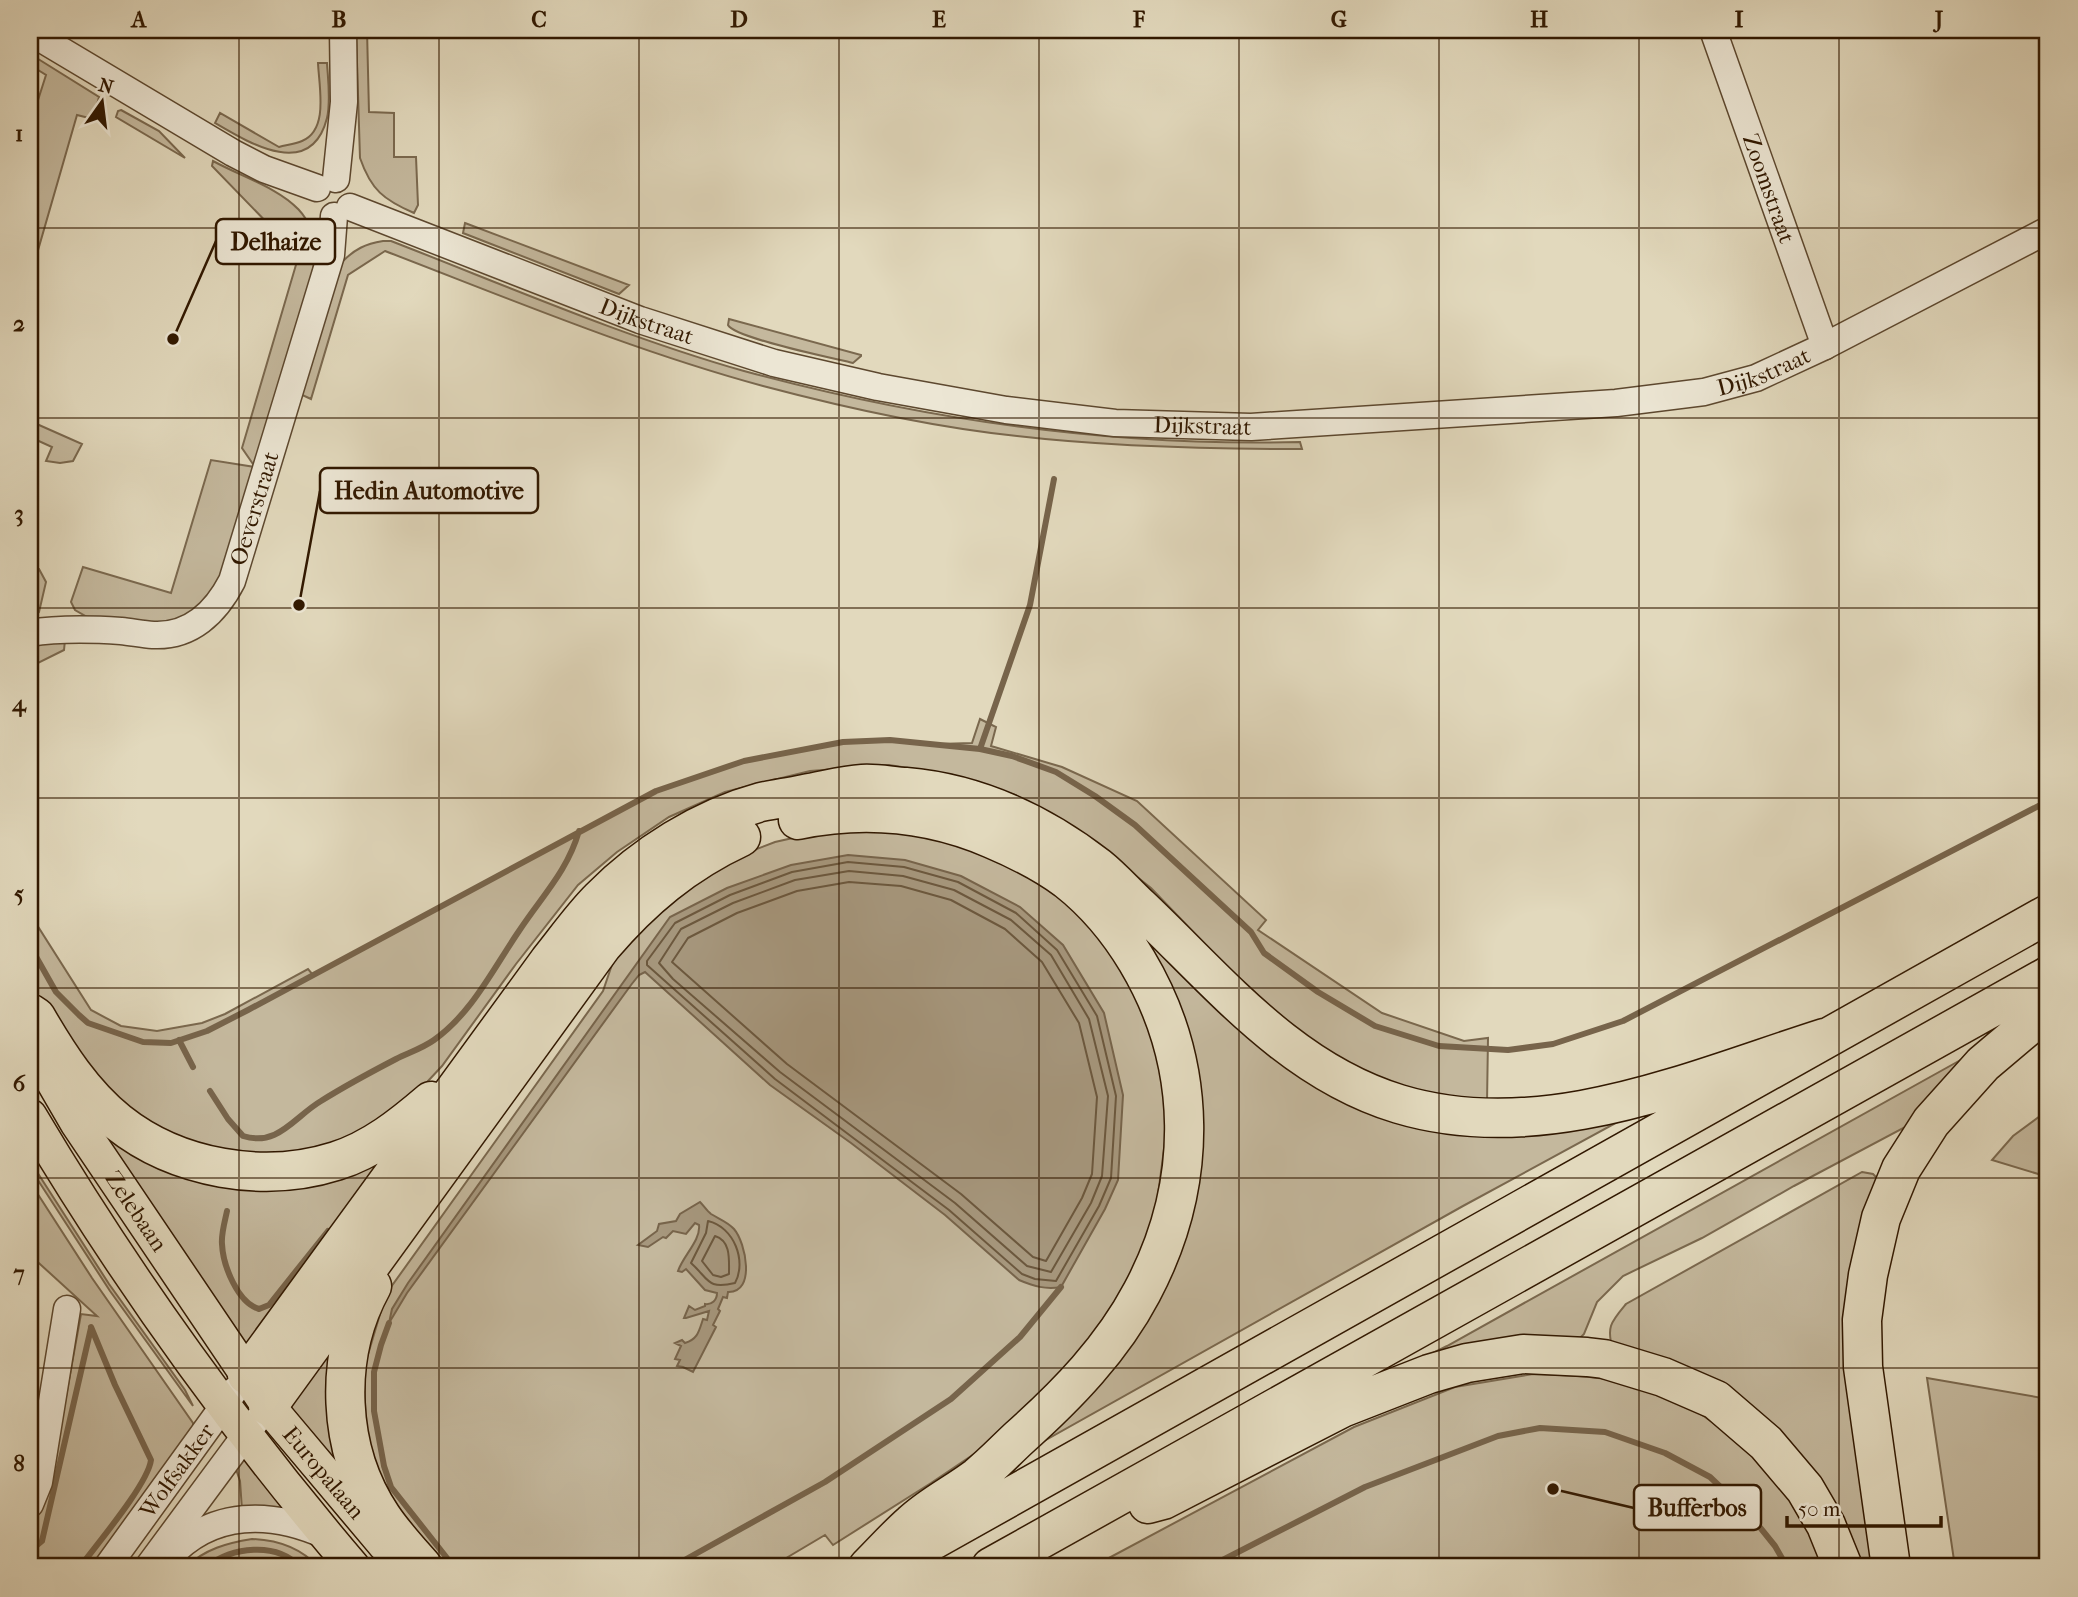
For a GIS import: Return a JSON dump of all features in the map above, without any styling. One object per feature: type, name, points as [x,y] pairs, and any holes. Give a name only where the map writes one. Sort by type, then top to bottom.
[{"type":"highway","points":[[247,1375],[585,915],[632,870],[670,843],[716,819],[760,803],[862,784],[937,790],[995,806],[1048,833],[1099,868],[1263,1028],[1316,1065],[1356,1087],[1400,1104],[1464,1118],[1524,1118],[1584,1110],[1651,1093],[1824,1038]]},
{"type":"highway","points":[[256,1421],[602,946],[640,904],[678,872],[709,852],[741,837],[784,823],[821,815],[869,812],[920,816],[961,825],[1019,850],[1067,880],[1099,911],[1128,947],[1155,992],[1172,1037],[1181,1076],[1185,1132],[1180,1188],[1166,1234],[1144,1288],[1121,1330],[1059,1402],[978,1476],[913,1521],[868,1567]]},
{"type":"highway","points":[[31,1020],[98,1103],[125,1127],[169,1154],[194,1162],[248,1171],[306,1168],[338,1161],[371,1145],[402,1125],[432,1100],[563,925],[610,877],[632,870]]},
{"type":"highway","points":[[886,1567],[2048,914]]},
{"type":"highway","points":[[423,1567],[382,1517],[360,1475],[350,1445],[345,1386],[348,1355],[356,1324],[366,1297],[380,1272],[585,989],[602,946]]},
{"type":"highway","points":[[991,1567],[2048,976]]},
{"type":"highway","points":[[1891,1567],[1863,1367],[1862,1320],[1868,1275],[1881,1218],[1901,1169],[1931,1122],[1983,1064],[2048,1012]]},
{"type":"highway","points":[[1065,1525],[1163,1500],[1342,1408],[1429,1374],[1467,1363],[1523,1354],[1587,1357],[1604,1359],[1663,1377],[1716,1400],[1766,1443],[1805,1489],[1826,1525],[1843,1567]]},
{"type":"main road","name":"Zelebaan","points":[[31,1020],[77,1123],[247,1375]]},
{"type":"main road","name":"Zelebaan","points":[[30,1116],[93,1220],[223,1406]]},
{"type":"main road","name":"Europalaan","points":[[247,1375],[256,1421],[327,1536],[353,1567]]},
{"type":"main road","name":"Europalaan","points":[[223,1406],[256,1421],[404,1567]]},
{"type":"street","points":[[342,212],[323,212],[318,208],[315,197],[327,184],[344,102],[343,30]]},
{"type":"street","name":"Zoomstraat","points":[[1713,30],[1825,346]]},
{"type":"street","points":[[30,32],[264,169],[327,184]]},
{"type":"street","name":"Dijkstraat","points":[[342,212],[640,320],[774,363],[878,387],[1006,410],[1115,423],[1251,428],[1616,403],[1704,392],[1756,378],[1825,346],[2048,230]]},
{"type":"street","name":"Oeverstraat","points":[[30,633],[57,628],[155,635],[176,633],[210,615],[221,602],[232,582],[342,212]]},
{"type":"street","points":[[30,1504],[39,1482],[67,1309]]},
{"type":"street","name":"Wolfsakker","points":[[107,1567],[247,1375]]},
{"type":"street","name":"Wolfsakker","points":[[148,1567],[256,1421]]},
{"type":"street","name":"Wolfsakker","points":[[160,1567],[178,1547],[196,1534],[226,1521],[254,1518],[285,1521],[300,1524],[327,1536]]},
{"type":"shaded area","points":[[356,30],[367,30],[369,112],[394,113],[394,157],[416,157],[418,205],[414,213],[380,193],[369,178],[360,158]]},
{"type":"shaded area","points":[[35,57],[99,97],[93,119],[77,115],[30,278],[30,113],[38,100],[46,75],[30,65]]},
{"type":"shaded area","points":[[318,63],[327,63],[328,111],[319,137],[308,148],[293,153],[278,152],[245,140],[215,123],[220,113],[279,147],[302,141],[316,128],[319,118],[321,107]]},
{"type":"shaded area","points":[[121,110],[159,131],[185,158],[116,117]]},
{"type":"shaded area","points":[[213,161],[272,190],[302,213],[311,229],[315,250],[312,275],[227,565],[207,602],[184,618],[164,623],[89,618],[75,610],[71,602],[83,567],[171,593],[211,460],[255,467],[242,448],[298,258],[282,253],[286,237],[279,235],[212,166]]},
{"type":"shaded area","points":[[465,223],[629,285],[619,294],[463,233]]},
{"type":"shaded area","points":[[391,241],[655,343],[744,371],[812,388],[1019,427],[1159,440],[1300,442],[1302,449],[1159,447],[1052,440],[921,422],[857,409],[763,386],[667,357],[385,251],[348,275],[311,399],[300,394],[342,262],[361,248]]},
{"type":"shaded area","points":[[729,319],[861,356],[853,363],[747,336],[728,325]]},
{"type":"shaded area","points":[[30,421],[82,444],[73,461],[46,461],[52,447],[30,437]]},
{"type":"shaded area","points":[[30,568],[39,569],[46,582],[39,612],[30,622]]},
{"type":"shaded area","points":[[65,640],[64,650],[30,667],[30,643]]},
{"type":"shaded area","points":[[980,719],[996,727],[991,746],[1062,767],[1137,801],[1266,920],[1258,930],[1382,1013],[1464,1041],[1488,1038],[1487,1103],[1406,1090],[1331,1057],[1278,1015],[1228,968],[1151,888],[1089,839],[1015,795],[953,775],[889,765],[810,771],[725,792],[669,817],[617,852],[578,885],[516,964],[442,1066],[415,1095],[384,1118],[341,1141],[295,1152],[243,1156],[204,1150],[129,1112],[47,1018],[30,988],[30,914],[91,1010],[121,1026],[157,1031],[202,1023],[225,1014],[308,969],[313,975],[656,791],[744,761],[843,742],[890,740],[938,744],[972,743]]},
{"type":"shaded area","points":[[893,795],[952,805],[981,814],[1009,824],[1061,852],[1108,889],[1204,991],[1244,1029],[1292,1065],[1353,1097],[1420,1120],[1487,1130],[1544,1127],[1617,1111],[1623,1111],[1625,1118],[1032,1446],[1029,1443],[1069,1409],[1120,1347],[1161,1274],[1176,1234],[1194,1154],[1196,1114],[1191,1065],[1177,1016],[1155,971],[1128,929],[1083,881],[1032,845],[976,820],[917,806],[856,804],[795,812],[735,831],[677,861],[658,874],[625,905],[581,958],[282,1366],[279,1362],[286,1352],[585,942],[638,886],[694,843],[724,826],[757,813],[834,796]]},
{"type":"shaded area","points":[[824,831],[904,831],[963,844],[1020,870],[1062,898],[1098,935],[1131,979],[1165,1070],[1166,1134],[1156,1210],[1141,1257],[1109,1311],[1072,1362],[980,1450],[833,1545],[825,1535],[771,1567],[435,1567],[394,1520],[366,1440],[364,1368],[386,1294],[603,991],[618,947],[643,920],[736,857],[775,842]]},
{"type":"shaded area","points":[[1984,1047],[1911,1124],[1702,1238],[1623,1276],[1597,1302],[1584,1334],[1577,1341],[1419,1360],[1447,1346]]},
{"type":"shaded area","points":[[86,1108],[196,1175],[411,1133],[246,1345]]},
{"type":"shaded area","points":[[2048,1110],[2048,1177],[1992,1160],[2013,1136]]},
{"type":"shaded area","points":[[30,1161],[109,1284],[185,1390],[193,1406],[110,1291],[30,1168]]},
{"type":"shaded area","points":[[1862,1172],[1873,1174],[1878,1179],[1864,1231],[1881,1567],[1853,1567],[1815,1487],[1613,1350],[1610,1336],[1613,1320],[1626,1304]]},
{"type":"shaded area","points":[[30,1182],[92,1278],[193,1423],[193,1427],[97,1567],[30,1567],[30,1527],[49,1490],[81,1314],[97,1316],[30,1255]]},
{"type":"shaded area","points":[[351,1308],[344,1475],[283,1397]]},
{"type":"shaded area","points":[[1533,1374],[1589,1377],[1645,1387],[1693,1409],[1741,1445],[1782,1488],[1813,1532],[1825,1567],[1092,1567],[1354,1427],[1455,1387]]},
{"type":"shaded area","points":[[1927,1378],[2048,1399],[2048,1567],[1955,1567]]},
{"type":"shaded area","points":[[242,1456],[289,1511],[242,1510],[240,1481],[234,1463]]},
{"type":"shaded area","points":[[252,1539],[288,1546],[318,1567],[186,1567],[217,1548]]},
{"type":"water","points":[[848,855],[905,860],[961,876],[1020,907],[1063,945],[1104,1013],[1123,1095],[1118,1180],[1105,1209],[1061,1287],[1040,1287],[1019,1280],[945,1215],[770,1085],[645,972],[631,985],[407,1293],[389,1323],[392,1309],[408,1283],[670,917],[727,888],[791,865]]},
{"type":"water","points":[[700,1202],[711,1214],[734,1229],[742,1245],[746,1266],[742,1285],[737,1290],[728,1292],[727,1298],[723,1297],[713,1325],[716,1327],[693,1372],[677,1366],[680,1360],[675,1359],[681,1346],[675,1343],[682,1340],[685,1343],[693,1339],[703,1319],[707,1320],[709,1311],[684,1318],[689,1306],[695,1310],[710,1304],[714,1302],[717,1293],[705,1290],[686,1269],[678,1271],[695,1242],[699,1225],[695,1223],[686,1234],[673,1231],[666,1238],[663,1237],[648,1247],[638,1245],[657,1231],[659,1224],[676,1221],[680,1214]]},
{"type":"waterway","points":[[980,749],[1030,605],[1054,479]]},
{"type":"waterway","points":[[30,946],[56,992],[88,1023],[143,1042],[171,1043],[207,1031],[248,1010],[656,791],[744,761],[843,742],[890,740],[980,749],[1012,756],[1056,772],[1135,825],[1251,932],[1264,953],[1318,992],[1375,1026],[1439,1046],[1508,1050],[1553,1044],[1623,1021],[2048,801]]},
{"type":"waterway","points":[[210,1091],[243,1136],[266,1137],[285,1129],[339,1090],[434,1040],[460,1017],[481,990],[561,871],[579,831]]},
{"type":"waterway","points":[[179,1040],[193,1067]]},
{"type":"waterway","points":[[227,1211],[222,1240],[225,1263],[238,1292],[259,1309],[269,1305],[328,1231]]},
{"type":"waterway","points":[[672,1567],[825,1482],[951,1399],[1020,1337],[1061,1287]]},
{"type":"waterway","points":[[389,1323],[374,1372],[374,1411],[384,1466],[391,1487],[454,1567]]},
{"type":"waterway","points":[[80,1567],[132,1498],[148,1471],[151,1460],[91,1327]]},
{"type":"waterway","points":[[30,1551],[42,1541],[91,1328]]},
{"type":"waterway","points":[[1209,1567],[1365,1487],[1498,1436],[1540,1428],[1605,1432],[1665,1453],[1710,1477],[1750,1515],[1775,1546],[1787,1567]]},
{"type":"waterway","points":[[206,1567],[228,1555],[254,1550],[279,1553],[300,1567]]},
{"type":"place","name":"Delhaize","points":[[173,339]]},
{"type":"place","name":"Hedin Automotive","points":[[299,605]]},
{"type":"place","name":"Bufferbos","points":[[1553,1489]]}]
